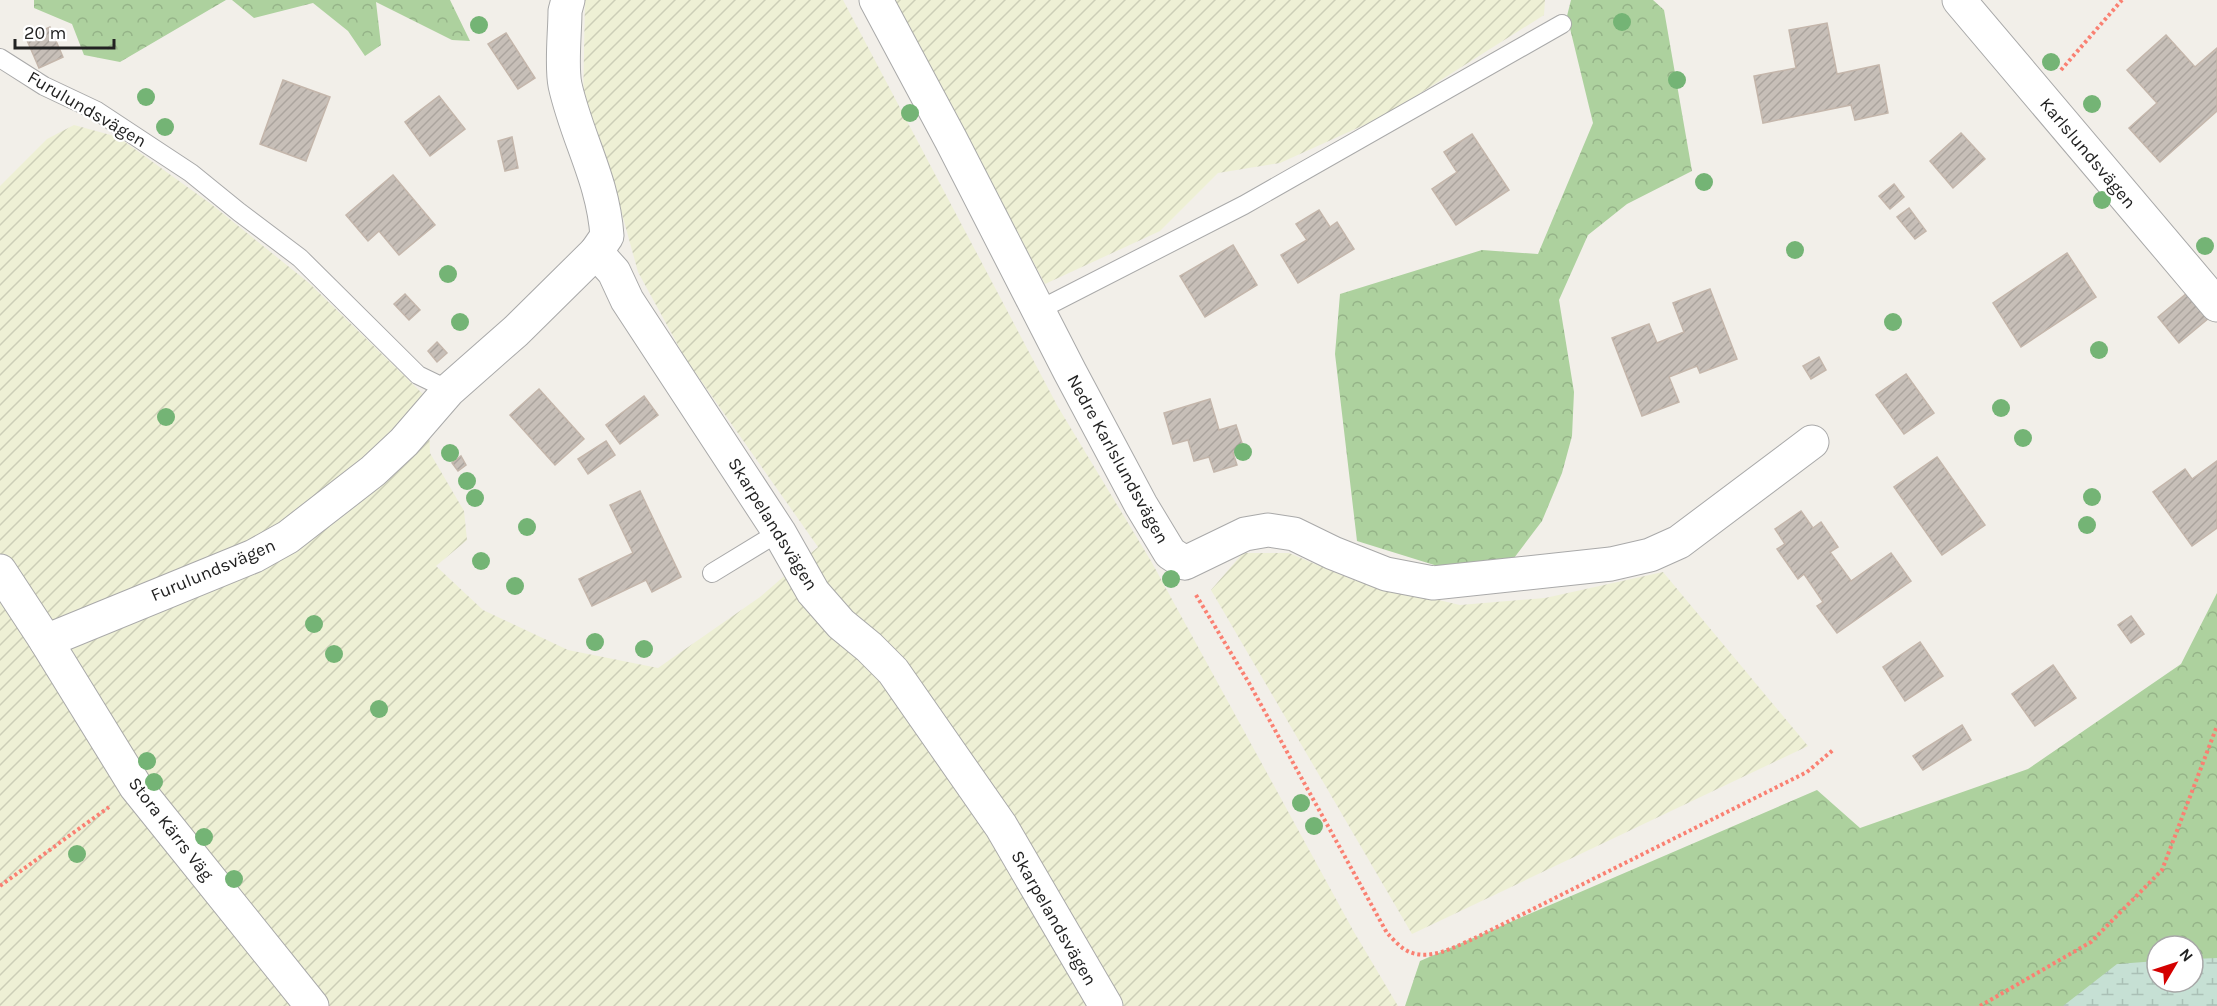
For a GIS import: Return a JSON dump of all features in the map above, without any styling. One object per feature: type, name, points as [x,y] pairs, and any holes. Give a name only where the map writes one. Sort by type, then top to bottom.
[{"type":"street","points":[[568,0],[565,11],[565,82],[606,210],[608,236],[596,252]]},
{"type":"street","name":"Nedre Karlslundsvägen","points":[[876,0],[957,149],[1141,505],[1170,553],[1185,563]]},
{"type":"street","name":"Karlslundsvägen","points":[[1959,0],[2217,304]]},
{"type":"street","name":"Furulundsvägen","points":[[46,641],[254,555],[288,537],[373,471],[404,442],[449,390],[516,331],[596,252]]},
{"type":"street","name":"Skarpelandsvägen","points":[[596,252],[614,272],[627,300],[779,532],[813,592],[841,624],[893,671],[1001,826],[1106,1006]]},
{"type":"street","points":[[1185,563],[1245,534],[1268,530],[1294,534],[1333,553],[1386,574],[1433,583],[1611,564],[1650,555],[1679,542],[1812,442]]},
{"type":"street","points":[[0,572],[46,641]]},
{"type":"street","name":"Stora Kärrs Väg","points":[[46,641],[136,787],[312,1006]]},
{"type":"lane","points":[[1039,310],[1244,206],[1562,24]]},
{"type":"lane","name":"Furulundsvägen","points":[[0,58],[44,86],[97,111],[191,173],[300,258],[418,375],[449,390]]},
{"type":"lane","points":[[712,573],[779,532]]},
{"type":"path","points":[[2034,89],[2065,67],[2122,0]]},
{"type":"path","points":[[1185,563],[1196,594],[1386,933],[1403,949],[1413,953],[1439,954],[1477,937],[1807,772],[1833,750]]},
{"type":"path","points":[[1980,1006],[2091,942],[2162,870],[2217,726]]},
{"type":"path","points":[[0,886],[136,787]]},
{"type":"green space","points":[[34,0],[226,0],[120,62],[84,55],[72,24],[34,8]]},
{"type":"green space","points":[[232,0],[450,0],[470,41],[452,40],[376,2],[381,45],[365,56],[348,31],[313,3],[254,18]]},
{"type":"green space","points":[[585,0],[843,0],[1058,407],[1151,561],[1354,932],[1398,1006],[0,1006],[0,186],[47,139],[74,125],[118,137],[211,204],[309,283],[428,399],[430,453],[464,511],[467,540],[436,566],[483,610],[568,650],[658,668],[760,597],[818,547],[685,358],[638,272],[610,170],[583,106]]},
{"type":"green space","points":[[892,0],[1545,0],[1544,15],[1384,116],[1280,163],[1218,173],[1160,231],[1045,284]]},
{"type":"green space","points":[[1571,0],[1653,0],[1664,10],[1692,171],[1627,204],[1588,235],[1559,300],[1574,392],[1572,436],[1562,473],[1542,521],[1511,562],[1460,573],[1357,541],[1335,354],[1340,294],[1482,250],[1538,254],[1593,123],[1567,16]]},
{"type":"green space","points":[[1243,553],[1289,553],[1353,580],[1460,605],[1545,598],[1663,572],[1808,746],[1412,934],[1211,590]]},
{"type":"green space","points":[[2217,593],[2217,1006],[1405,1006],[1420,961],[1817,790],[1860,828],[2028,769],[2181,664]]},
{"type":"green space","points":[[2205,958],[2217,958],[2217,1006],[2063,1006],[2117,964],[2145,962],[2145,994],[2205,994]]},
{"type":"building","points":[[1827,23],[1837,74],[1879,65],[1888,113],[1855,120],[1851,105],[1763,123],[1754,76],[1796,68],[1789,30]]},
{"type":"building","points":[[50,27],[63,57],[39,68],[26,38]]},
{"type":"building","points":[[506,33],[535,78],[518,89],[488,44]]},
{"type":"building","points":[[2166,35],[2195,67],[2217,48],[2217,111],[2160,162],[2129,128],[2157,103],[2127,70]]},
{"type":"building","points":[[283,80],[330,97],[306,161],[260,144]]},
{"type":"building","points":[[439,96],[465,129],[430,156],[405,122]]},
{"type":"building","points":[[1961,133],[1985,159],[1953,188],[1930,161]]},
{"type":"building","points":[[1472,134],[1509,190],[1456,225],[1432,189],[1457,172],[1444,152]]},
{"type":"building","points":[[512,137],[518,168],[505,171],[498,141]]},
{"type":"building","points":[[393,175],[435,225],[399,255],[379,231],[368,241],[346,215]]},
{"type":"building","points":[[1894,184],[1904,197],[1890,209],[1879,196]]},
{"type":"building","points":[[1909,208],[1926,231],[1915,239],[1897,217]]},
{"type":"building","points":[[1319,210],[1330,227],[1337,222],[1354,249],[1298,283],[1281,255],[1307,240],[1296,224]]},
{"type":"building","points":[[1233,245],[1257,285],[1205,317],[1180,276]]},
{"type":"building","points":[[2067,253],[2096,297],[2021,347],[1993,303]]},
{"type":"building","points":[[1710,289],[1737,359],[1700,373],[1697,366],[1669,377],[1679,402],[1642,416],[1612,338],[1649,324],[1657,343],[1684,332],[1673,303]]},
{"type":"building","points":[[2187,293],[2209,318],[2179,343],[2158,317]]},
{"type":"building","points":[[405,294],[420,310],[409,320],[394,304]]},
{"type":"building","points":[[437,342],[447,353],[437,362],[428,351]]},
{"type":"building","points":[[1819,357],[1826,370],[1811,379],[1803,366]]},
{"type":"building","points":[[1906,374],[1934,413],[1904,434],[1876,395]]},
{"type":"building","points":[[539,389],[584,439],[555,465],[510,415]]},
{"type":"building","points":[[644,396],[658,415],[620,444],[606,425]]},
{"type":"building","points":[[1210,399],[1219,430],[1236,425],[1244,449],[1233,453],[1237,465],[1214,472],[1209,457],[1194,461],[1188,440],[1173,444],[1164,413]]},
{"type":"building","points":[[606,441],[615,455],[588,474],[578,459]]},
{"type":"building","points":[[461,456],[466,465],[458,471],[452,463]]},
{"type":"building","points":[[1937,457],[1985,525],[1942,555],[1894,487]]},
{"type":"building","points":[[2217,461],[2217,528],[2192,546],[2153,492],[2185,469],[2192,479]]},
{"type":"building","points":[[640,491],[681,577],[652,592],[646,580],[592,606],[579,579],[633,553],[610,505]]},
{"type":"building","points":[[1801,511],[1813,528],[1821,522],[1838,547],[1830,552],[1851,581],[1891,553],[1911,581],[1837,633],[1817,606],[1823,602],[1804,574],[1798,579],[1777,549],[1785,544],[1775,529]]},
{"type":"building","points":[[2131,616],[2144,634],[2131,643],[2118,625]]},
{"type":"building","points":[[1920,642],[1943,676],[1905,701],[1883,667]]},
{"type":"building","points":[[2053,665],[2076,698],[2035,726],[2012,694]]},
{"type":"building","points":[[1962,725],[1971,740],[1923,770],[1913,756]]}]
